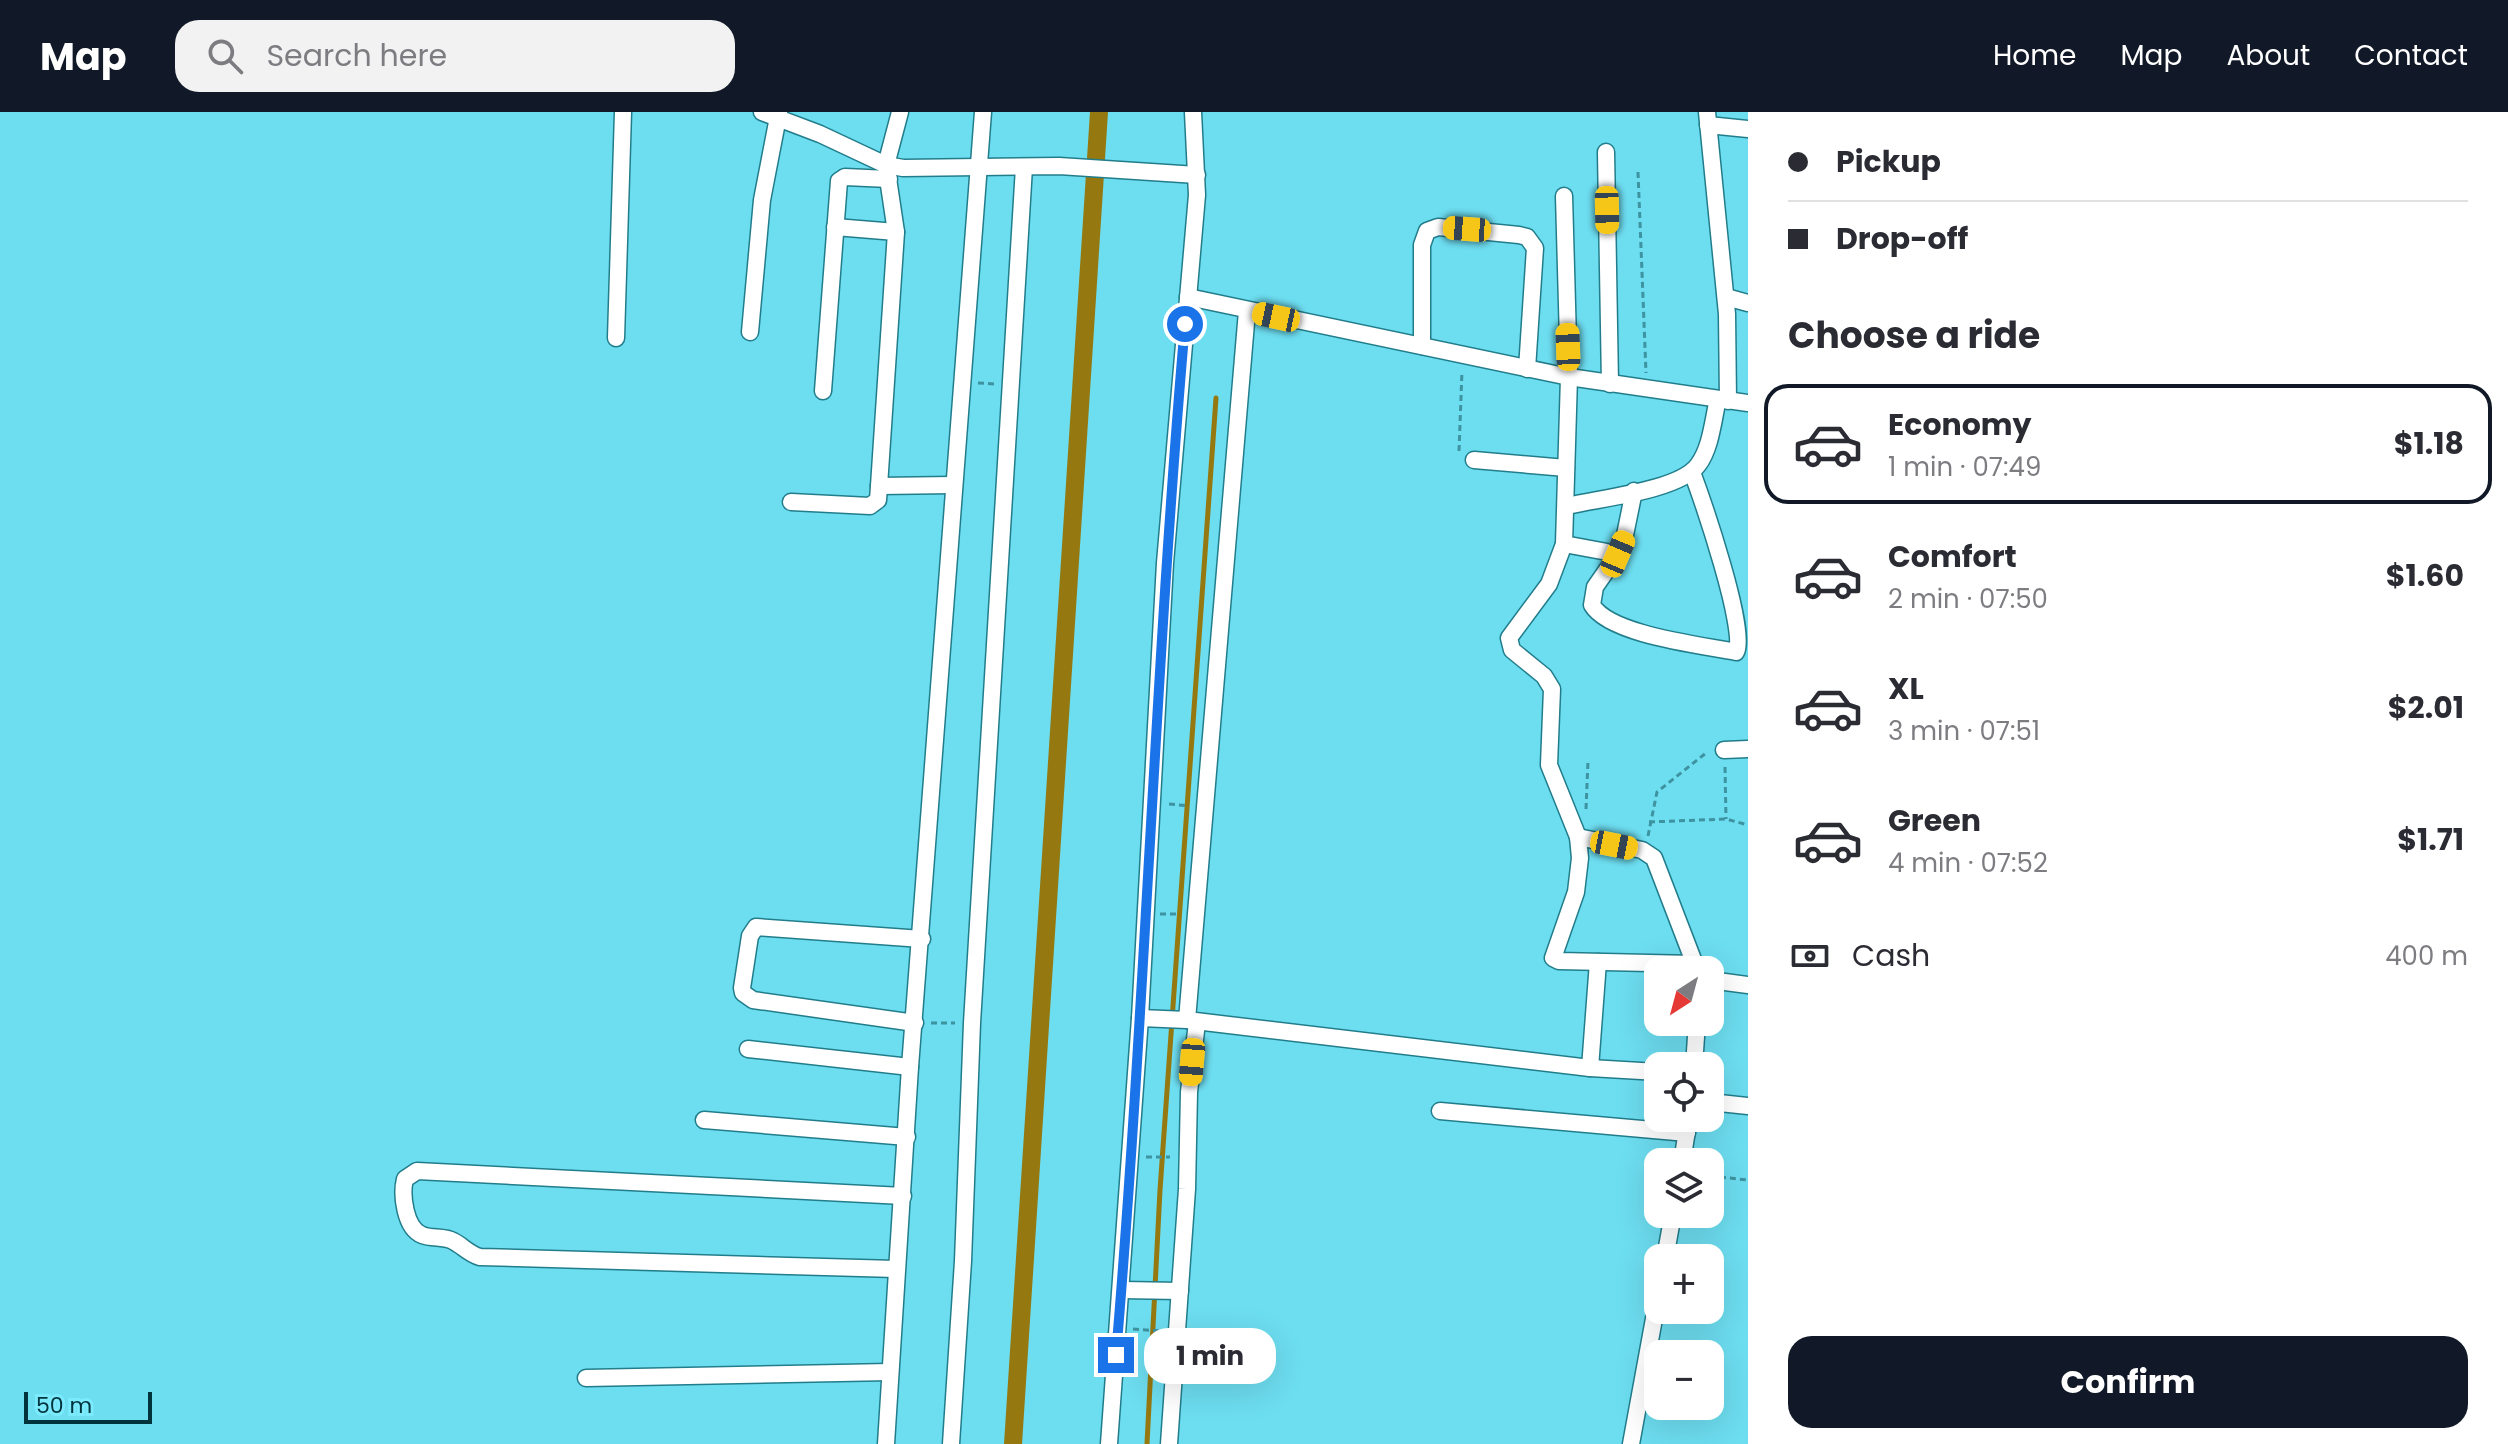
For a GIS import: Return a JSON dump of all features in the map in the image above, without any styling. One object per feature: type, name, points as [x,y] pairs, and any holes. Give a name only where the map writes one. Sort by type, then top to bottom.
[{"type":"street","points":[[616,338],[623,112]]},
{"type":"street","points":[[762,112],[779,115],[888,172]]},
{"type":"street","points":[[791,502],[870,506],[878,500],[896,232],[888,172],[900,112]]},
{"type":"street","points":[[886,1444],[910,1067],[920,1023],[922,939],[953,485],[983,112]]},
{"type":"street","points":[[1109,1444],[1140,1018],[1165,563],[1197,175],[1193,112]]},
{"type":"street","points":[[750,332],[762,200],[779,115]]},
{"type":"street","points":[[1567,506],[1675,481],[1692,472],[1704,454],[1723,400],[1726,297],[1707,118],[1748,129]]},
{"type":"street","points":[[1606,152],[1610,384]]},
{"type":"street","points":[[823,391],[838,185],[842,179],[903,168],[981,166],[1059,166],[1197,175]]},
{"type":"street","points":[[951,1444],[964,1246],[973,1007],[1024,167]]},
{"type":"street","points":[[1564,196],[1569,377],[1564,544],[1549,584],[1515,627],[1509,643],[1517,655],[1544,676],[1552,689],[1549,765],[1582,838],[1576,892],[1552,955],[1559,961],[1644,964]]},
{"type":"street","points":[[835,227],[896,232]]},
{"type":"street","points":[[1422,346],[1422,245],[1427,231],[1438,227],[1519,235],[1532,242],[1536,256],[1527,369]]},
{"type":"street","points":[[1188,297],[1569,377],[1748,403]]},
{"type":"street","points":[[1726,297],[1748,303]]},
{"type":"street","points":[[1169,1444],[1174,1291],[1192,1021],[1247,311]]},
{"type":"street","points":[[1474,460],[1566,468]]},
{"type":"street","points":[[1634,491],[1618,554],[1592,593],[1592,605],[1601,616],[1620,625],[1738,650],[1738,631],[1726,572],[1692,472]]},
{"type":"street","points":[[879,486],[953,485]]},
{"type":"street","points":[[1564,544],[1618,554]]},
{"type":"street","points":[[1724,750],[1748,749]]},
{"type":"street","points":[[1582,838],[1646,852],[1662,874],[1692,956]]},
{"type":"street","points":[[920,1023],[753,1000],[743,993],[742,988],[750,936],[756,927],[922,939]]},
{"type":"street","points":[[1590,1068],[1598,962]]},
{"type":"street","points":[[1724,982],[1748,985]]},
{"type":"street","points":[[1140,1018],[1192,1021],[1590,1068],[1644,1071]]},
{"type":"street","points":[[748,1049],[910,1067]]},
{"type":"street","points":[[1724,1103],[1748,1106]]},
{"type":"street","points":[[1440,1111],[1644,1123]]},
{"type":"street","points":[[704,1120],[907,1137]]},
{"type":"street","points":[[896,1269],[480,1257],[449,1239],[419,1234],[406,1211],[403,1187],[405,1179],[417,1171],[903,1196]]},
{"type":"street","points":[[1122,1290],[1174,1291]]},
{"type":"street","points":[[1631,1444],[1653,1324]]},
{"type":"street","points":[[586,1378],[890,1372]]},
{"type":"path","points":[[1638,172],[1646,389]]},
{"type":"path","points":[[1463,355],[1458,448],[1462,456],[1474,460]]},
{"type":"path","points":[[971,383],[995,384]]},
{"type":"path","points":[[1646,852],[1649,822],[1659,789],[1706,753],[1724,750],[1726,819]]},
{"type":"path","points":[[1582,838],[1588,761]]},
{"type":"path","points":[[1170,804],[1193,806]]},
{"type":"path","points":[[1649,822],[1726,819],[1748,825]]},
{"type":"path","points":[[920,1023],[952,1023]]},
{"type":"path","points":[[1159,1157],[1178,1157]]},
{"type":"path","points":[[1724,1177],[1748,1180]]},
{"type":"path","points":[[1137,1329],[1164,1331]]},
{"type":"waterway","points":[[1013,1444],[1099,112]]},
{"type":"waterway","points":[[1147,1444],[1160,1190],[1216,398]]},
{"type":"route","points":[[1116,1355],[1140,1018],[1165,563],[1185,324]]}]
